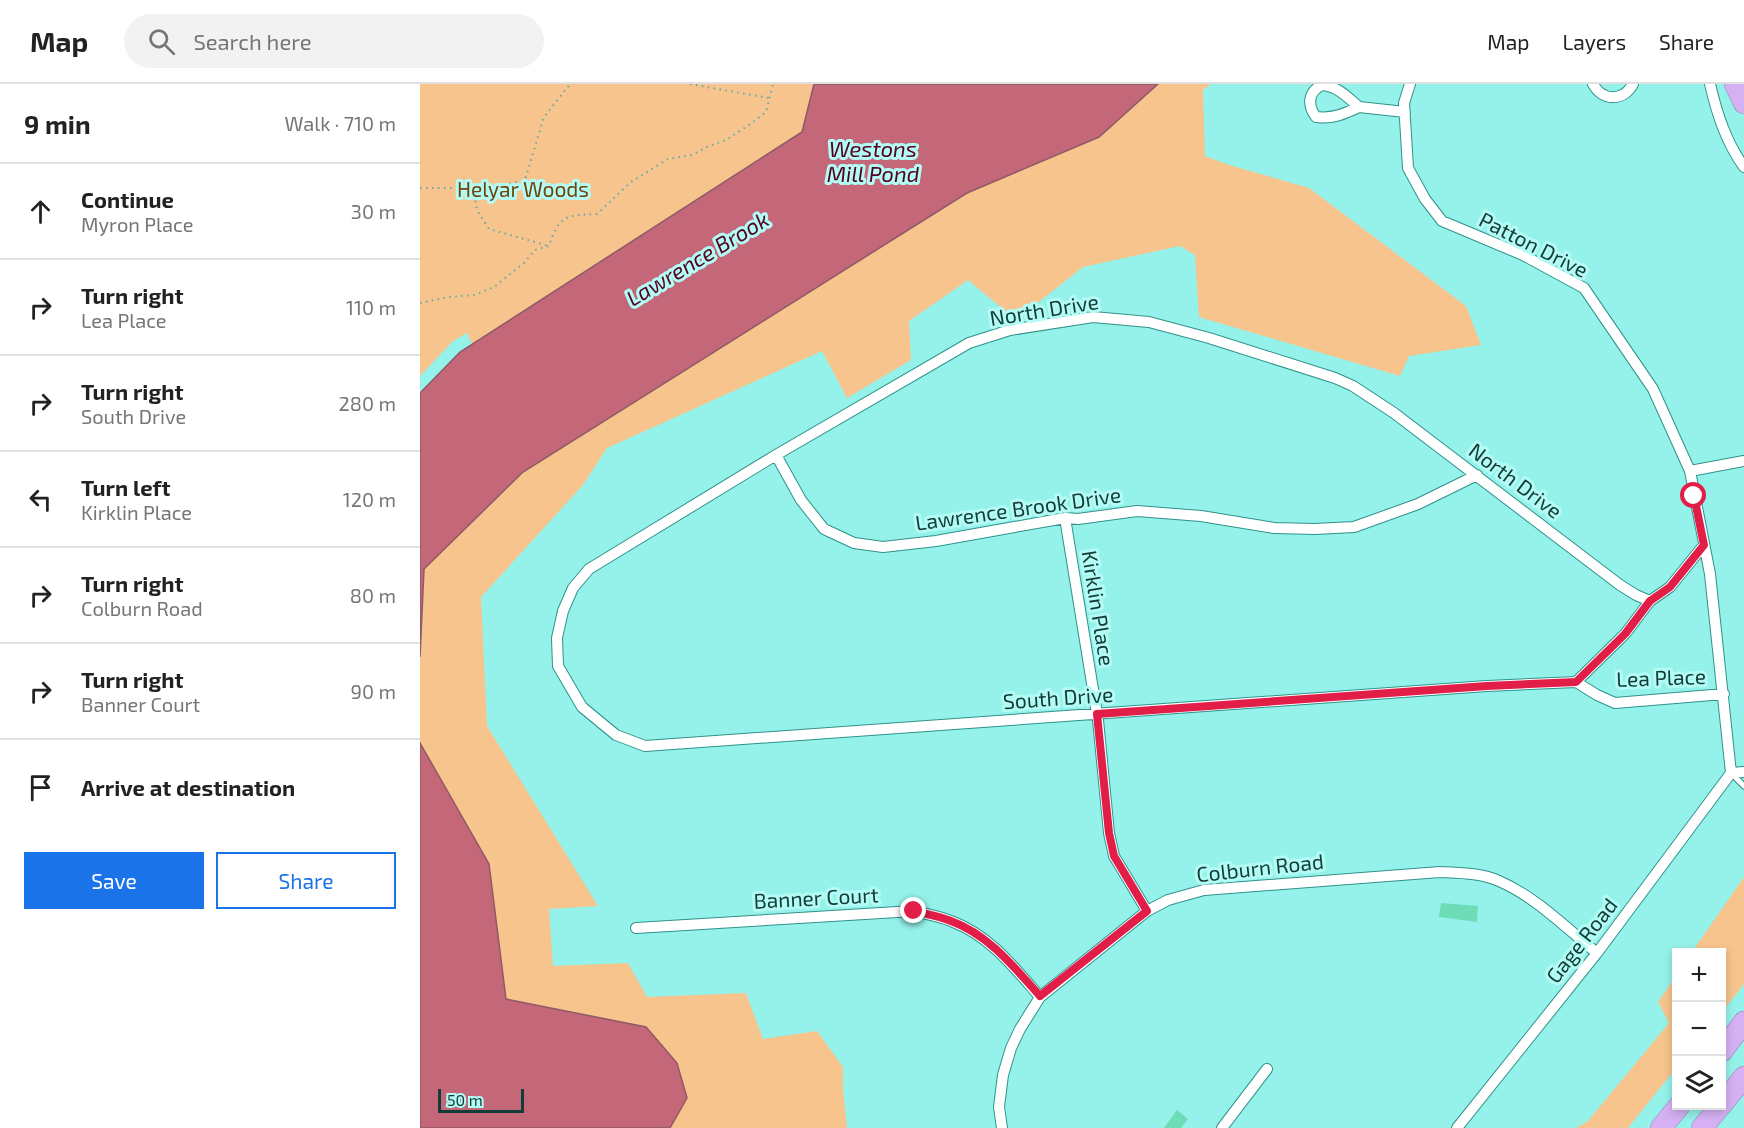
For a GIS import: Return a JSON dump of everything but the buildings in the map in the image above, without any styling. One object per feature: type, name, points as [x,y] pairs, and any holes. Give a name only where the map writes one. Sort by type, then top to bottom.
[{"type":"highway","points":[[1735,84],[1744,103]]},
{"type":"highway","points":[[1726,1046],[1744,1022]]},
{"type":"highway","points":[[1726,1099],[1744,1077]]},
{"type":"highway","points":[[1661,1128],[1676,1110]]},
{"type":"highway","points":[[1702,1128],[1717,1110]]},
{"type":"street","name":"Patton Drive","points":[[1410,84],[1404,103],[1408,168],[1425,199],[1442,221],[1523,255],[1584,288],[1653,389],[1690,471],[1710,574],[1731,773]]},
{"type":"street","points":[[1593,84],[1598,92],[1611,98],[1625,94],[1633,84]]},
{"type":"street","points":[[1710,84],[1717,116],[1744,167]]},
{"type":"street","points":[[1359,108],[1405,112]]},
{"type":"street","name":"North Drive","points":[[569,684],[558,666],[557,638],[563,611],[573,588],[589,569],[776,455],[969,343],[1010,330],[1093,317],[1149,322],[1209,338],[1335,378],[1353,386],[1394,413],[1620,585],[1650,601]]},
{"type":"street","name":"Lawrence Brook Drive","points":[[776,455],[801,500],[824,528],[854,543],[883,547],[936,541],[1065,518],[1078,519],[1137,511],[1201,516],[1274,528],[1354,527],[1418,504],[1477,475]]},
{"type":"street","points":[[1690,471],[1744,461]]},
{"type":"street","name":"Kirklin Place","points":[[1065,518],[1097,714],[1109,833],[1114,856],[1147,911]]},
{"type":"street","name":"Lea Place","points":[[1704,545],[1670,587],[1650,601],[1625,634],[1576,682],[1615,703],[1724,694]]},
{"type":"street","name":"South Drive","points":[[569,684],[582,707],[616,735],[645,746],[1487,686],[1576,682]]},
{"type":"street","points":[[1731,773],[1744,772]]},
{"type":"street","name":"Gage Road","points":[[1457,1128],[1597,953],[1731,773]]},
{"type":"street","name":"Colburn Road","points":[[1002,1128],[999,1107],[1003,1074],[1020,1029],[1040,996],[1147,911],[1167,900],[1204,890],[1440,872],[1473,873],[1498,880],[1523,895],[1597,953]]},
{"type":"street","name":"Banner Court","points":[[636,928],[914,911],[949,920],[967,928],[999,951],[1040,996]]},
{"type":"street","points":[[1222,1128],[1267,1069]]},
{"type":"lane","points":[[1731,773],[1744,786]]},
{"type":"path","points":[[420,188],[490,188],[525,180],[544,117],[570,84]]},
{"type":"path","points":[[690,84],[769,98]]},
{"type":"path","points":[[549,246],[554,229],[562,220],[573,215],[597,214],[631,182],[668,159],[692,155],[726,140],[749,125],[766,112],[773,84]]},
{"type":"path","points":[[473,188],[477,210],[489,229],[549,246]]},
{"type":"path","points":[[420,303],[448,297],[475,296],[494,287],[524,263],[535,250],[549,246]]},
{"type":"green space","name":"Helyar Woods","points":[[420,84],[814,84],[802,132],[472,344],[467,333],[453,341],[420,376]]},
{"type":"green space","points":[[1158,84],[1211,84],[1203,90],[1205,156],[1309,188],[1466,306],[1481,345],[1409,356],[1400,376],[1199,317],[1195,255],[1180,246],[1083,267],[1016,320],[968,280],[909,321],[911,360],[847,398],[822,351],[607,448],[583,485],[481,597],[487,726],[598,906],[549,909],[553,966],[628,963],[647,997],[746,993],[763,1039],[817,1031],[843,1067],[847,1128],[670,1128],[687,1098],[647,1028],[506,999],[489,864],[420,743],[420,657],[424,569],[523,472],[967,193],[1099,137]]},
{"type":"green space","points":[[1744,877],[1744,984],[1726,1007],[1726,948],[1695,948]]},
{"type":"green space","points":[[1672,982],[1672,1073],[1628,1128],[1576,1128],[1588,1121],[1669,1023],[1658,1002]]},
{"type":"water","name":"Westons Mill Pond","points":[[814,84],[1158,84],[1099,137],[967,193],[523,472],[424,569],[420,657],[420,393],[460,352],[802,132]]},
{"type":"water","points":[[420,743],[489,864],[506,999],[646,1027],[677,1063],[687,1098],[670,1128],[420,1128]]},
{"type":"route","points":[[914,911],[949,920],[967,928],[999,951],[1040,996],[1147,911],[1114,856],[1109,833],[1097,714],[1487,686],[1576,682],[1625,634],[1650,601],[1670,587],[1704,545],[1694,496]]},
{"type":"water label","name":"Lawrence Brook","points":[[697,258]]}]
